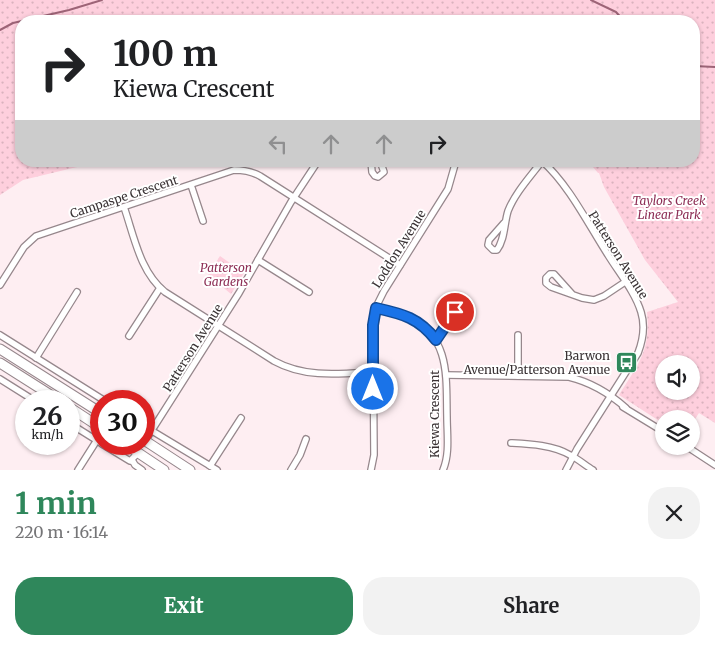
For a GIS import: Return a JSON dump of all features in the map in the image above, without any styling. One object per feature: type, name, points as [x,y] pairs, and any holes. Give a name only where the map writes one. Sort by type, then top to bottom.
[{"type":"main road","points":[[0,349],[90,407]]},
{"type":"main road","points":[[0,363],[43,390]]},
{"type":"main road","points":[[155,448],[190,470]]},
{"type":"main road","points":[[135,457],[164,470]]},
{"type":"street","name":"Patterson Avenue","points":[[155,426],[219,325],[314,167]]},
{"type":"street","points":[[372,167],[372,172],[378,177],[384,172],[382,167]]},
{"type":"street","name":"Loddon Avenue","points":[[370,470],[374,455],[373,325],[376,308],[400,265],[448,188],[454,167]]},
{"type":"street","points":[[504,223],[513,201],[538,167]]},
{"type":"street","name":"Patterson Avenue","points":[[548,167],[561,180],[625,282],[640,309],[642,317],[643,334],[638,353],[572,456],[566,470]]},
{"type":"street","name":"Campaspe Crescent","points":[[0,285],[24,247],[36,236],[234,170],[244,170],[260,176],[400,265]]},
{"type":"street","points":[[191,185],[203,221]]},
{"type":"street","points":[[124,207],[142,259],[149,274],[160,288],[274,361],[300,372],[330,374],[373,372]]},
{"type":"street","points":[[258,260],[309,292]]},
{"type":"street","points":[[572,294],[594,300],[625,282]]},
{"type":"street","points":[[129,336],[160,288]]},
{"type":"street","points":[[36,358],[77,292]]},
{"type":"street","points":[[436,340],[463,300]]},
{"type":"street","name":"Kiewa Crescent","points":[[376,308],[410,317],[427,330],[436,340],[444,360],[446,375],[447,454],[443,470]]},
{"type":"street","points":[[0,335],[90,392]]},
{"type":"street","points":[[518,335],[518,376]]},
{"type":"street","points":[[446,375],[569,377],[594,388],[655,426]]},
{"type":"street","points":[[0,379],[18,390]]},
{"type":"street","points":[[210,466],[241,418]]},
{"type":"street","points":[[155,433],[217,470]]},
{"type":"street","points":[[291,470],[300,455],[306,439]]},
{"type":"street","points":[[511,443],[542,446],[558,450],[572,456],[593,470]]},
{"type":"street","points":[[78,470],[90,455]]},
{"type":"street","points":[[130,455],[135,457],[135,465],[142,470]]},
{"type":"street","points":[[700,455],[715,465]]},
{"type":"green space","name":"Taylors Creek Linear Park","points":[[0,0],[715,0],[715,423],[700,414],[700,410],[655,410],[655,418],[619,395],[642,356],[647,337],[647,312],[678,302],[645,260],[604,187],[599,173],[593,167],[700,167],[700,15],[15,15],[15,167],[77,167],[23,180],[0,195]]},
{"type":"green space","name":"Patterson Gardens","points":[[220,256],[244,273],[231,294],[208,275]]},
{"type":"waterway","points":[[47,15],[102,0]]},
{"type":"waterway","points":[[591,0],[619,15]]},
{"type":"waterway","points":[[0,30],[15,23]]},
{"type":"waterway","points":[[700,66],[715,67]]},
{"type":"place","name":"Barwon Avenue/Patterson Avenue","points":[[626,363]]},
{"type":"route","points":[[373,389],[373,325],[376,308],[410,317],[427,330],[436,340],[455,312]]}]
